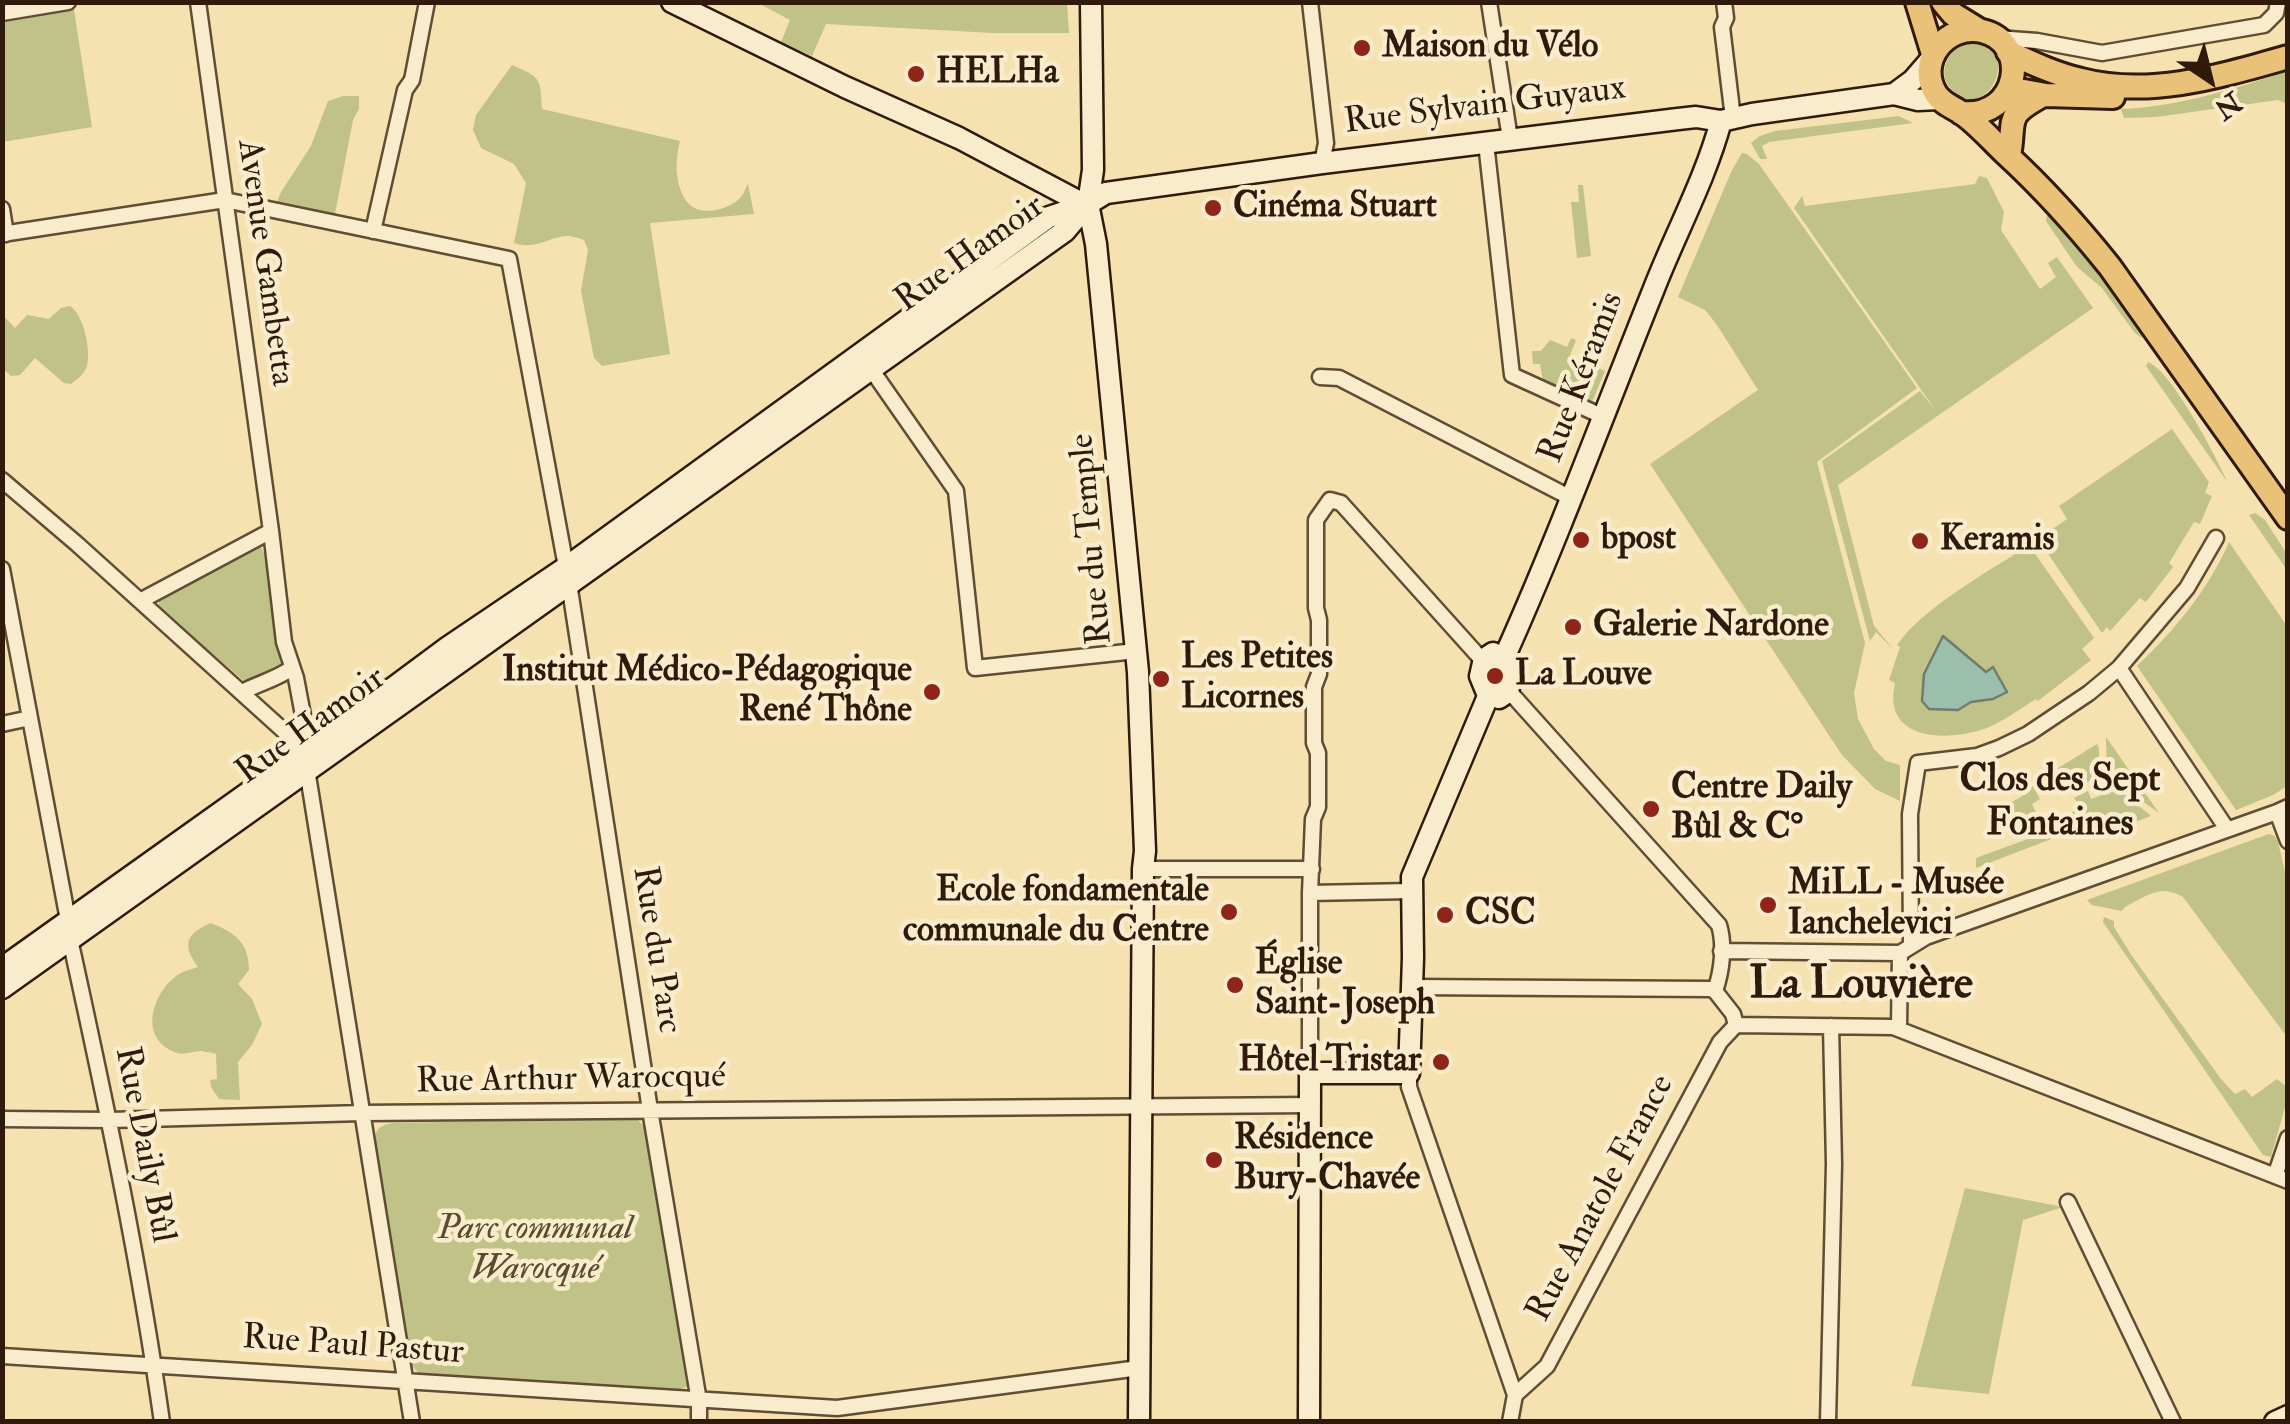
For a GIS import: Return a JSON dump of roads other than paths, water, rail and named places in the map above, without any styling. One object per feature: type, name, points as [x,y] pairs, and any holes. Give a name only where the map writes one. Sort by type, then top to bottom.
[{"type":"main road","points":[[1917,2],[1932,56],[1930,77],[1939,99],[1961,112],[1984,112],[2024,92],[2131,96],[2288,58]]},
{"type":"main road","points":[[1942,2],[1953,14],[2048,70],[2118,86],[2164,86]]},
{"type":"main road","points":[[1932,56],[1950,36],[1964,30],[1995,40],[2013,68],[2011,85],[2000,102],[1999,124],[2009,156]]},
{"type":"main road","points":[[2009,156],[2015,114],[2044,94]]},
{"type":"main road","points":[[1961,112],[2009,156],[2110,267],[2288,518]]},
{"type":"street","points":[[2,13],[68,2]]},
{"type":"street","name":"Avenue Gambetta","points":[[198,2],[284,642],[292,668],[412,1422]]},
{"type":"street","points":[[2,210],[4,234],[225,200],[373,231],[405,90],[412,80],[427,2]]},
{"type":"street","points":[[672,2],[960,138],[1083,203]]},
{"type":"street","name":"Rue du Temple","points":[[1090,2],[1092,170],[1083,203],[1096,244],[1142,716],[1146,851],[1139,1422]]},
{"type":"street","points":[[1310,2],[1326,143],[1322,162]]},
{"type":"street","points":[[1489,2],[1510,138]]},
{"type":"street","points":[[1724,2],[1727,120]]},
{"type":"street","points":[[1995,40],[2037,41],[2102,52],[2264,25],[2277,8]]},
{"type":"street","points":[[1894,94],[1913,80],[1932,56]]},
{"type":"street","name":"Rue Sylvain Guyaux","points":[[1083,203],[1116,191],[1510,138],[1678,118],[1727,120],[1894,94],[1918,100],[1939,99]]},
{"type":"street","name":"Rue Kéramis","points":[[1493,660],[1571,498],[1654,288],[1727,120]]},
{"type":"street","points":[[1486,143],[1512,376],[1604,417]]},
{"type":"street","name":"Rue Hamoir","points":[[2,988],[69,930],[305,759],[1065,230],[1083,203]]},
{"type":"street","name":"Rue Hamoir","points":[[567,576],[1049,217],[1083,203]]},
{"type":"street","name":"Rue du Parc","points":[[373,231],[509,259],[567,576],[699,1401],[699,1422]]},
{"type":"street","points":[[870,369],[956,491],[975,668],[1136,652]]},
{"type":"street","points":[[1320,378],[1339,378],[1571,498]]},
{"type":"street","points":[[2,480],[242,692],[285,732],[305,759]]},
{"type":"street","points":[[1309,1422],[1310,893],[1313,819],[1318,807],[1318,753],[1314,743],[1314,686],[1319,674],[1316,520],[1330,500],[1340,503],[1511,676],[1498,692],[1412,877],[1409,1073],[1409,1087],[1516,1396],[1510,1422]]},
{"type":"street","points":[[140,600],[272,531]]},
{"type":"street","points":[[1899,1028],[1910,814],[1918,763],[1976,756],[1998,748],[2033,731],[2089,693],[2119,668],[2187,588],[2216,538]]},
{"type":"street","name":"Rue Daily Bûl","points":[[2,569],[69,930],[110,1120],[162,1422]]},
{"type":"street","points":[[1493,660],[1481,680],[1498,692],[1718,925],[1721,972],[1715,991]]},
{"type":"street","points":[[242,692],[292,668]]},
{"type":"street","points":[[2119,668],[2227,829]]},
{"type":"street","points":[[2,724],[30,718]]},
{"type":"street","points":[[1722,945],[1906,949],[1942,931],[2282,809],[2288,841]]},
{"type":"street","points":[[1143,870],[1312,869]]},
{"type":"street","points":[[1310,893],[1410,891]]},
{"type":"street","name":"Rue Hamoir","points":[[2,968],[69,930]]},
{"type":"street","points":[[1410,987],[1710,989],[1733,1014],[1736,1025],[1899,1028],[2281,1178],[2288,1138]]},
{"type":"street","name":"Rue Anatole France","points":[[1516,1396],[1547,1366],[1720,1042],[1736,1025]]},
{"type":"street","points":[[1828,1422],[1834,1164],[1832,1026]]},
{"type":"street","points":[[1310,1073],[1409,1073]]},
{"type":"street","name":"Rue Arthur Warocqué","points":[[2,1119],[1310,1104]]},
{"type":"street","points":[[2068,1202],[2173,1422]]},
{"type":"street","name":"Rue Paul Pastur","points":[[2,1356],[837,1408],[1139,1368]]},
{"type":"street","points":[[2276,1422],[2288,1416]]},
{"type":"place","name":"Maison du Vélo","points":[[1362,48]]},
{"type":"place","name":"HELHa","points":[[916,74]]},
{"type":"place","name":"Cinéma Stuart","points":[[1213,208]]},
{"type":"place","name":"bpost","points":[[1581,540]]},
{"type":"place","name":"Keramis","points":[[1920,541]]},
{"type":"place","name":"Galerie Nardone","points":[[1573,627]]},
{"type":"place","name":"La Louve","points":[[1495,676]]},
{"type":"place","name":"Les Petites Licornes","points":[[1161,679]]},
{"type":"place","name":"Institut Médico-Pédagogique René Thône","points":[[932,692]]},
{"type":"place","name":"Centre Daily Bûl & C°","points":[[1651,809]]},
{"type":"place","name":"MiLL - Musée Ianchelevici","points":[[1768,905]]},
{"type":"place","name":"Ecole fondamentale communale du Centre","points":[[1229,912]]},
{"type":"place","name":"CSC","points":[[1445,915]]},
{"type":"place","name":"Église Saint-Joseph","points":[[1235,985]]},
{"type":"place","name":"Hôtel Tristar","points":[[1441,1062]]},
{"type":"place","name":"Résidence Bury-Chavée","points":[[1214,1160]]},
{"type":"district","name":"Clos des Sept Fontaines","points":[[2060,804]]},
{"type":"district","name":"La Louvière","points":[[1861,987]]},
{"type":"park label","name":"Parc communal Warocqué","points":[[535,1250]]}]
